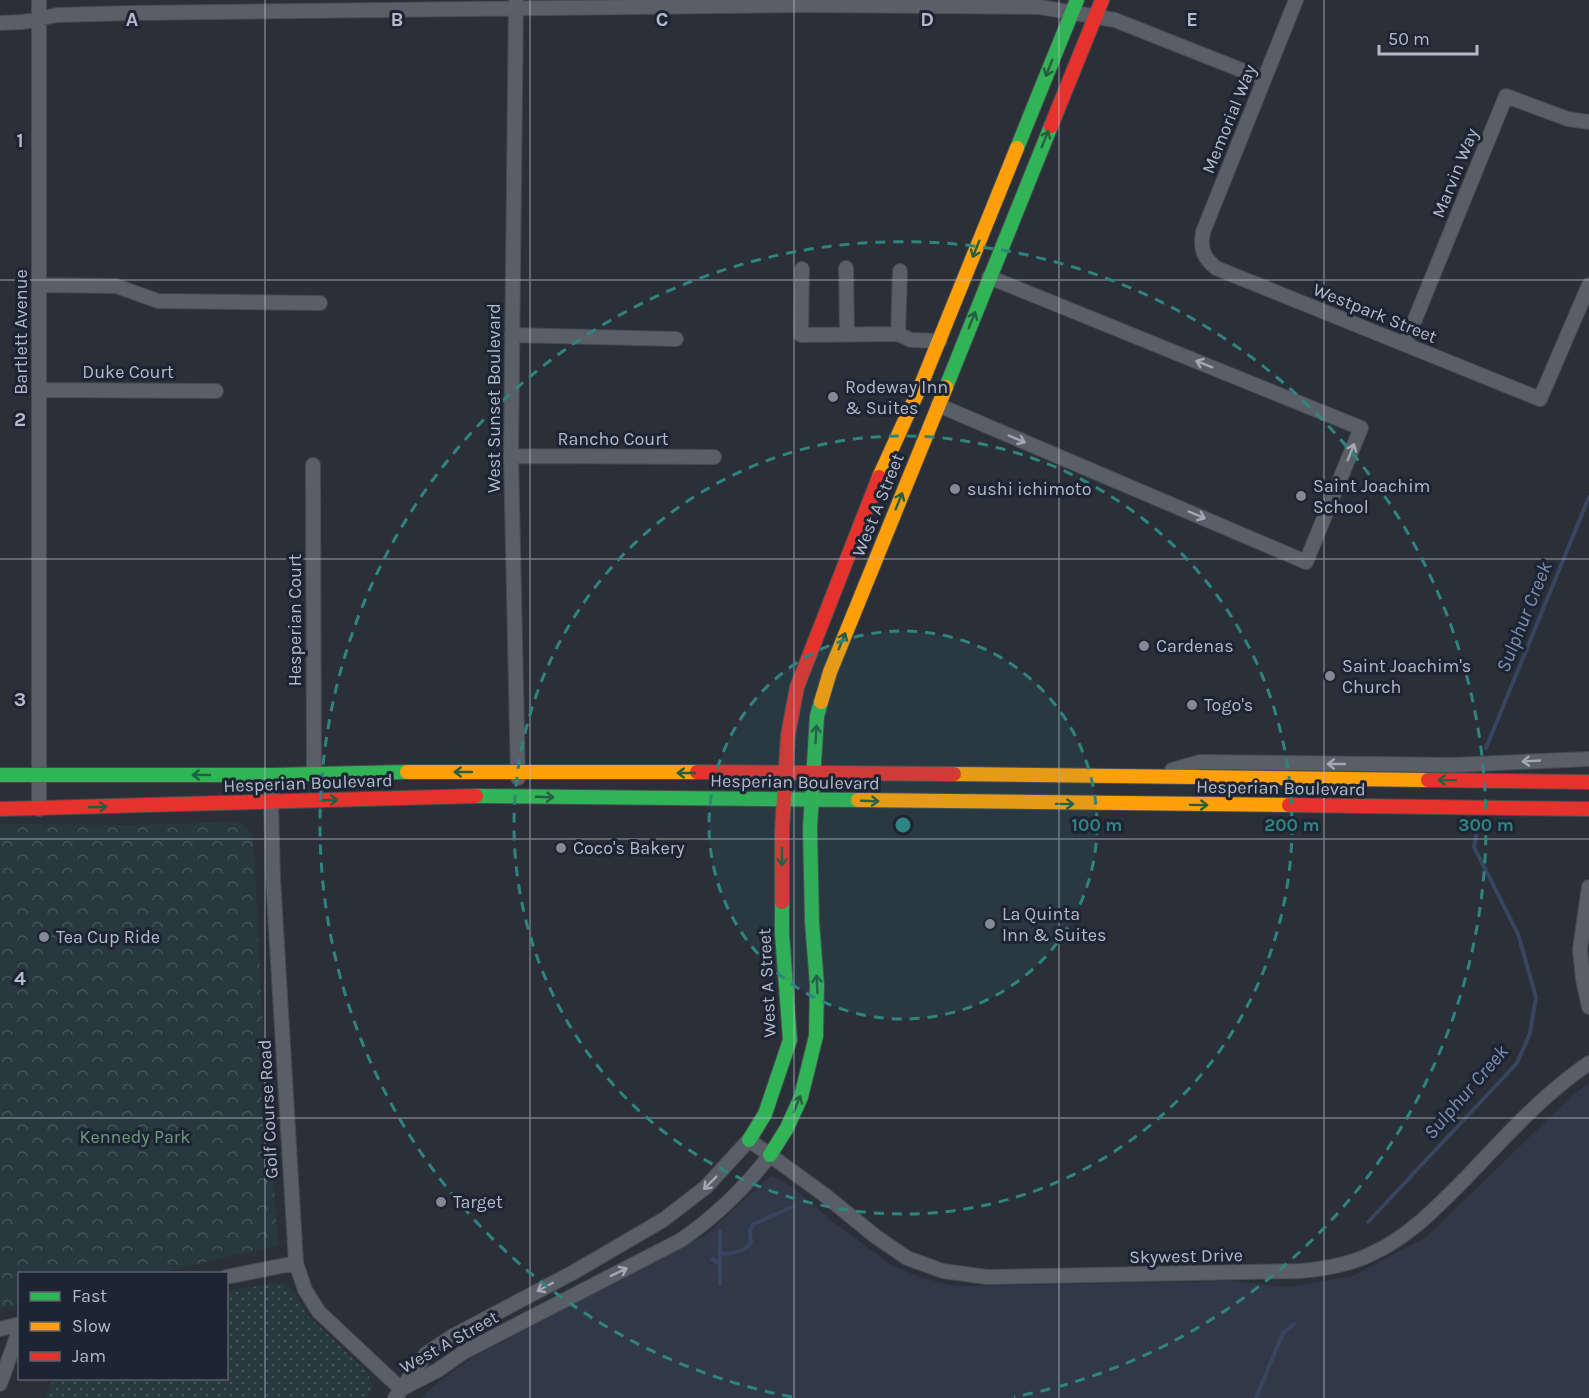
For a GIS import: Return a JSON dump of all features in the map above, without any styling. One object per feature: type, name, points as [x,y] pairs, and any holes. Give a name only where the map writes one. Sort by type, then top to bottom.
[{"type":"main road","name":"West A Street","points":[[749,1140],[769,1104],[790,1040],[782,933],[784,799],[789,726],[797,687],[861,521],[940,340],[1077,0]]},
{"type":"main road","name":"West A Street","points":[[770,1155],[787,1128],[801,1096],[816,1036],[817,985],[812,922],[810,828],[817,716],[822,696],[1101,0]]},
{"type":"main road","points":[[921,385],[938,405]]},
{"type":"main road","points":[[861,521],[871,548],[877,555]]},
{"type":"main road","name":"Hesperian Boulevard","points":[[0,775],[813,772],[1589,782]]},
{"type":"main road","name":"Hesperian Boulevard","points":[[0,809],[518,796],[1589,809]]},
{"type":"street","name":"Bartlett Avenue","points":[[39,0],[39,809]]},
{"type":"street","name":"Memorial Way","points":[[1202,252],[1203,232],[1296,0]]},
{"type":"street","points":[[0,23],[23,22],[57,15],[516,4],[833,4],[1040,7],[1115,20],[1264,79]]},
{"type":"street","name":"West Sunset Boulevard","points":[[516,4],[511,456],[518,796]]},
{"type":"street","name":"Marvin Way","points":[[1405,344],[1506,96],[1568,119],[1589,122]]},
{"type":"street","name":"Westpark Street","points":[[1202,252],[1207,261],[1216,268],[1540,399],[1589,285]]},
{"type":"street","points":[[846,268],[847,334]]},
{"type":"street","points":[[802,270],[801,335],[898,334],[911,340],[940,340]]},
{"type":"street","points":[[898,334],[900,271]]},
{"type":"street","points":[[938,405],[1306,562],[1361,428],[989,277]]},
{"type":"street","points":[[39,285],[116,286],[158,301],[320,303]]},
{"type":"street","points":[[512,335],[676,339]]},
{"type":"street","name":"Duke Court","points":[[40,390],[216,391]]},
{"type":"street","name":"Rancho Court","points":[[511,456],[714,457]]},
{"type":"street","name":"Hesperian Court","points":[[313,465],[314,774]]},
{"type":"street","name":"Hesperian Boulevard","points":[[1148,776],[1200,762],[1453,765],[1589,759]]},
{"type":"street","name":"Golf Course Road","points":[[272,775],[271,802],[296,1263],[305,1290],[319,1312],[398,1394]]},
{"type":"street","points":[[1589,887],[1580,949],[1589,1007]]},
{"type":"street","name":"Skywest Drive","points":[[749,1140],[894,1250],[916,1262],[943,1271],[987,1277],[1221,1274],[1310,1270],[1343,1264],[1370,1255],[1412,1229],[1446,1198],[1541,1100],[1589,1063]]},
{"type":"street","name":"West A Street","points":[[398,1394],[426,1354],[453,1336],[574,1272],[671,1215],[706,1187],[749,1140]]},
{"type":"street","name":"West A Street","points":[[398,1394],[464,1352],[681,1240],[729,1203],[753,1178],[770,1155]]},
{"type":"street","points":[[228,1277],[296,1263]]},
{"type":"street","points":[[0,1329],[18,1326]]},
{"type":"street","points":[[0,1384],[18,1332]]},
{"type":"shaded area","points":[[1589,1083],[1589,1398],[422,1398],[433,1386],[473,1357],[707,1234],[772,1176],[784,1181],[891,1265],[948,1285],[1232,1281],[1287,1287],[1353,1276],[1426,1237],[1574,1094]]},
{"type":"green space","name":"Kennedy Park","points":[[236,822],[245,825],[253,835],[264,1052],[278,1245],[163,1272],[18,1272],[18,1305],[0,1309],[0,824],[133,825]]},
{"type":"green space","points":[[275,1283],[285,1284],[293,1290],[309,1317],[367,1371],[372,1386],[367,1398],[45,1398],[53,1380],[228,1380],[228,1291]]},
{"type":"waterway","name":"Sulphur Creek","points":[[1486,748],[1589,497]]},
{"type":"waterway","name":"Sulphur Creek","points":[[1368,1222],[1517,1063],[1530,1033],[1536,997],[1518,934],[1474,847],[1477,829]]},
{"type":"waterway","points":[[719,1254],[745,1249],[751,1243],[750,1230],[754,1224],[794,1206]]},
{"type":"waterway","points":[[720,1231],[720,1284]]},
{"type":"waterway","points":[[712,1259],[720,1264]]},
{"type":"waterway","name":"Sulphur Creek","points":[[1256,1398],[1283,1333],[1294,1324]]},
{"type":"traffic: fast","points":[[1017,148],[1077,0]]},
{"type":"traffic: fast","points":[[946,387],[1051,126]]},
{"type":"traffic: fast","points":[[770,1155],[787,1128],[801,1097],[816,1036],[817,985],[812,922],[810,828],[817,716],[821,702]]},
{"type":"traffic: fast","points":[[0,775],[272,775],[407,772]]},
{"type":"traffic: fast","points":[[476,796],[858,800]]},
{"type":"traffic: fast","points":[[749,1140],[765,1114],[790,1040],[782,902]]},
{"type":"traffic: slow","points":[[879,477],[921,385],[1017,148]]},
{"type":"traffic: slow","points":[[821,702],[830,672],[946,387]]},
{"type":"traffic: slow","points":[[407,772],[697,772]]},
{"type":"traffic: slow","points":[[954,774],[1428,780]]},
{"type":"traffic: slow","points":[[858,800],[1289,805]]},
{"type":"traffic: jam","points":[[1051,126],[1102,0]]},
{"type":"traffic: jam","points":[[782,902],[782,829],[788,735],[797,687],[879,477]]},
{"type":"traffic: jam","points":[[697,772],[954,774]]},
{"type":"traffic: jam","points":[[1428,780],[1589,782]]},
{"type":"traffic: jam","points":[[0,809],[476,796]]},
{"type":"traffic: jam","points":[[1289,805],[1589,809]]},
{"type":"place","name":"Rodeway Inn & Suites","points":[[833,397]]},
{"type":"place","name":"sushi ichimoto","points":[[955,489]]},
{"type":"place","name":"Saint Joachim School","points":[[1301,496]]},
{"type":"place","name":"Cardenas","points":[[1144,646]]},
{"type":"place","name":"Saint Joachim's Church","points":[[1330,676]]},
{"type":"place","name":"Togo's","points":[[1192,705]]},
{"type":"place","name":"Coco's Bakery","points":[[561,848]]},
{"type":"place","name":"La Quinta Inn & Suites","points":[[990,924]]},
{"type":"place","name":"Tea Cup Ride","points":[[44,937]]},
{"type":"place","name":"Target","points":[[441,1202]]}]
